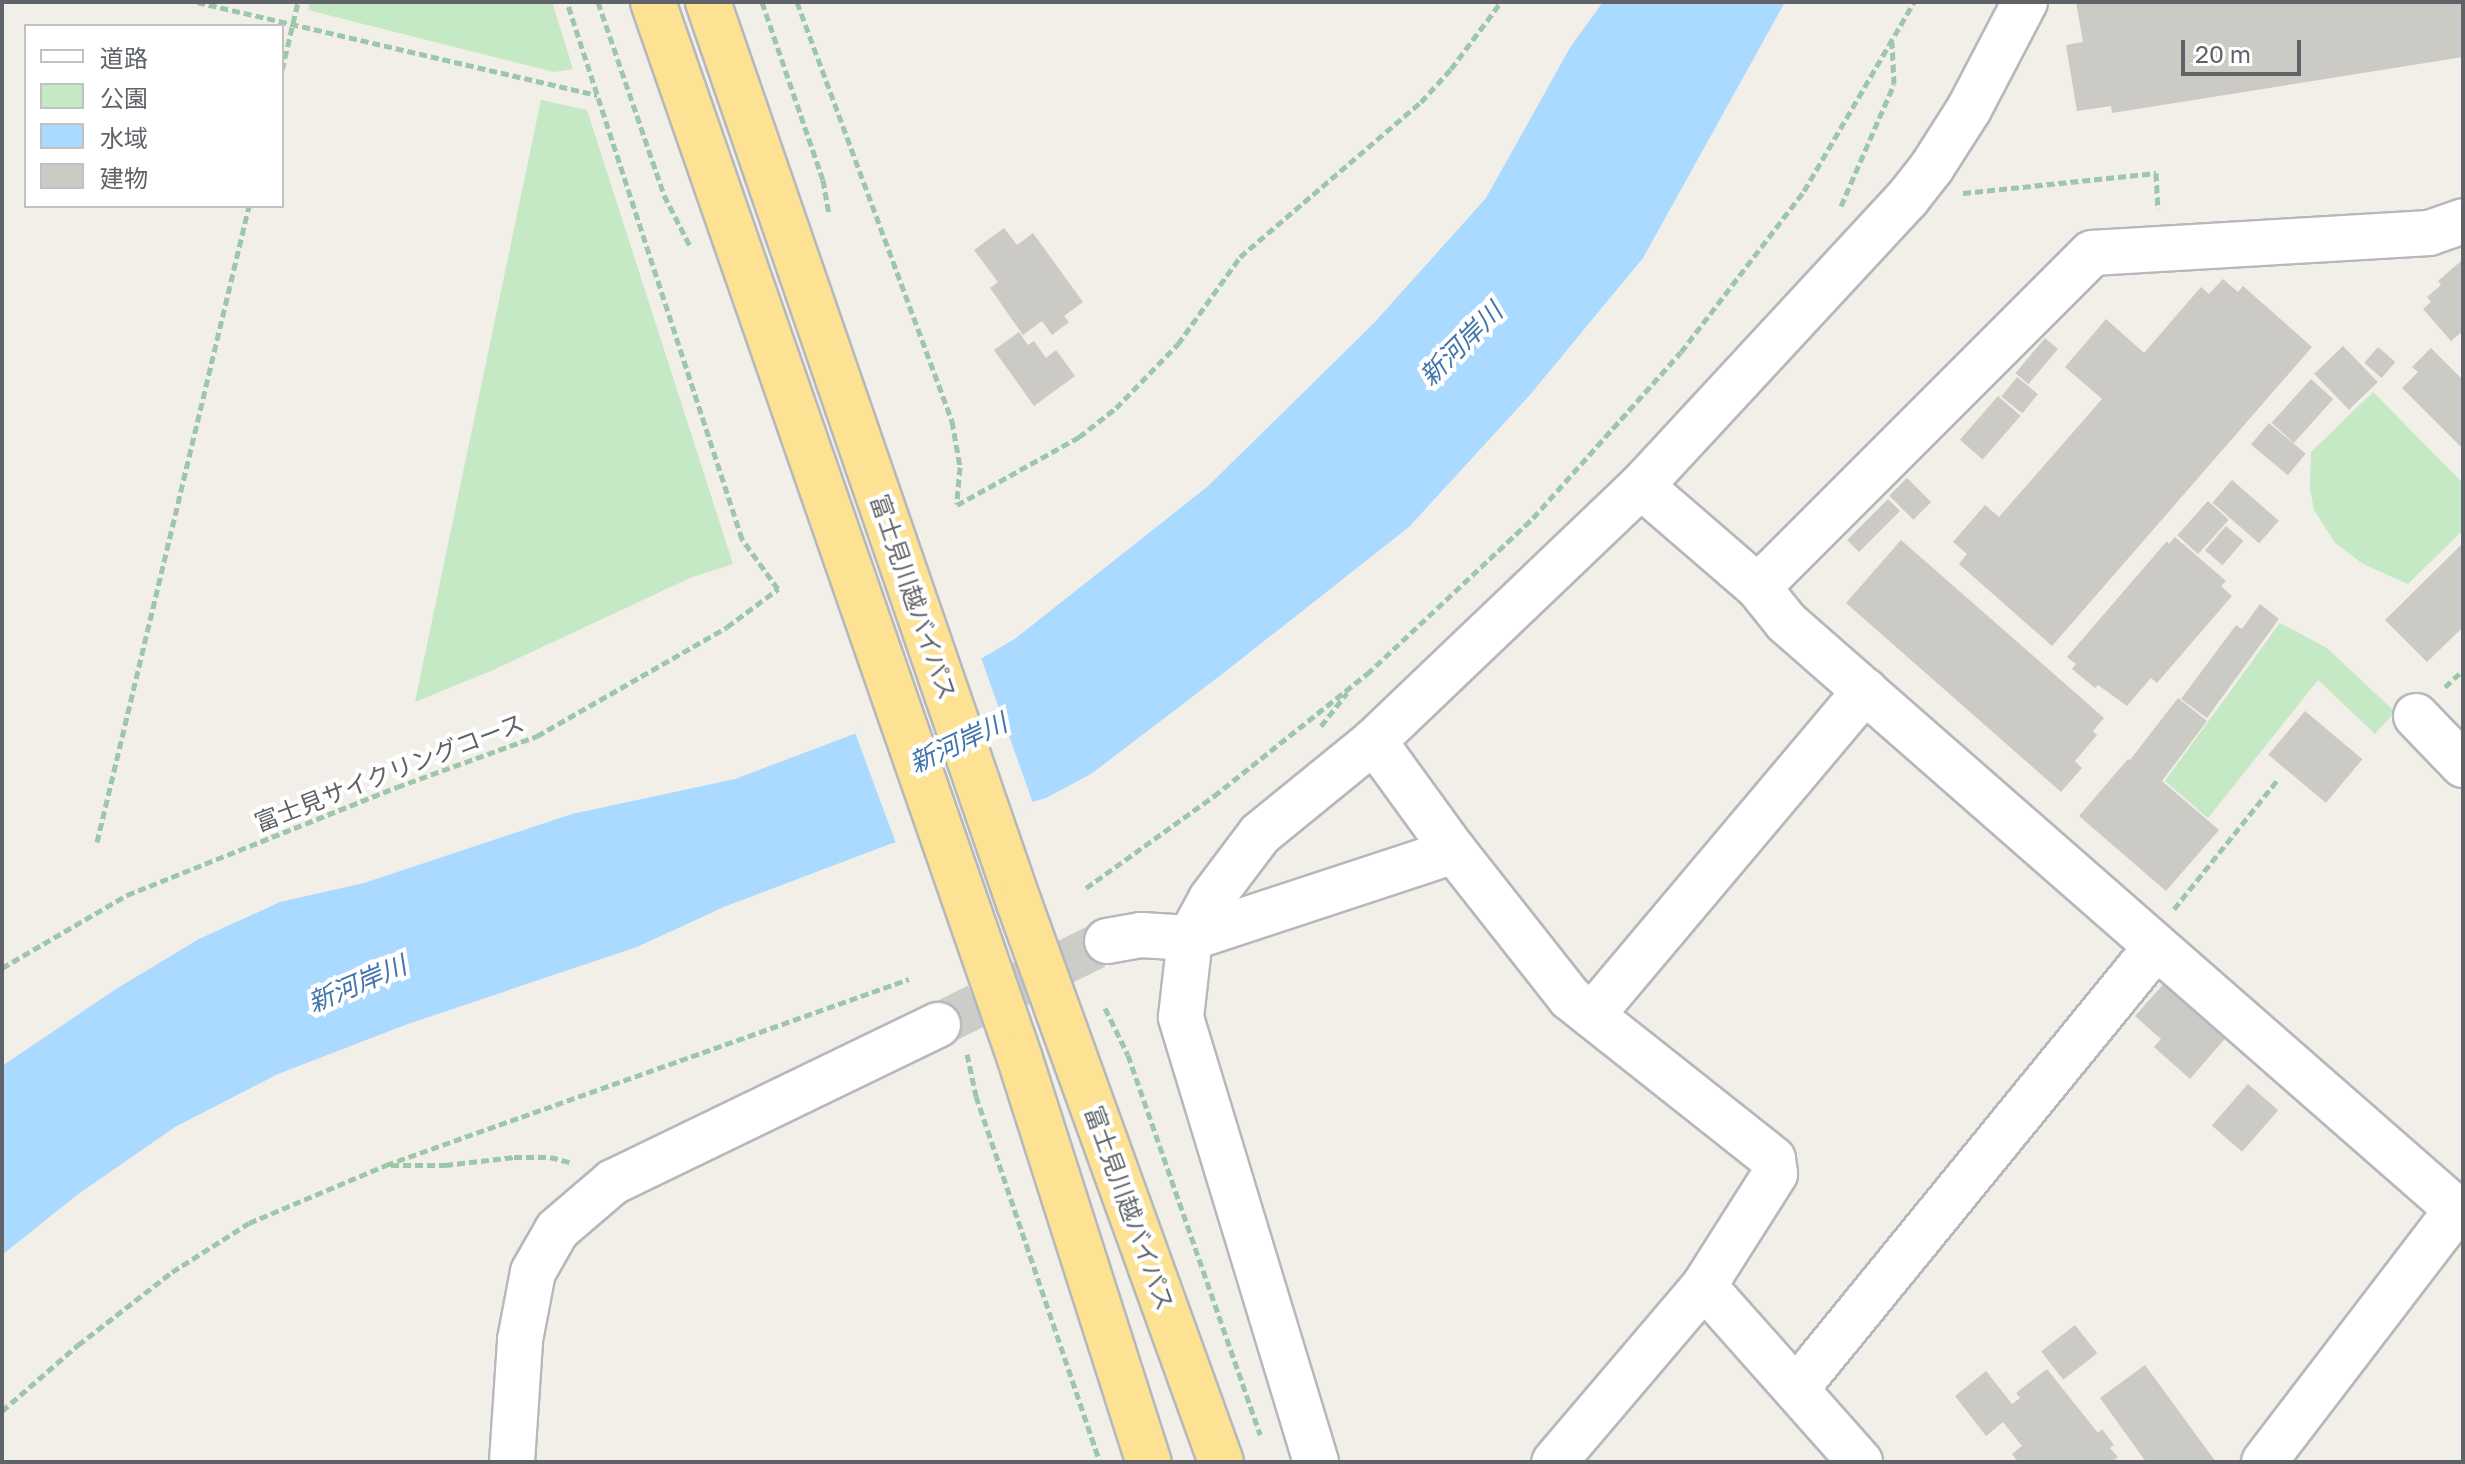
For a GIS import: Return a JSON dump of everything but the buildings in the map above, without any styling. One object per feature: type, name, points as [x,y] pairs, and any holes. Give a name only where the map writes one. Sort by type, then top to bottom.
[{"type":"highway","points":[[653,2],[1024,1072],[1149,1462]]},
{"type":"highway","name":"富士見川越バイパス","points":[[708,2],[1019,903],[1221,1462]]},
{"type":"street","points":[[1316,1462],[1181,1017],[1190,938],[1211,899],[1260,834],[1374,741],[1641,486],[1907,199],[1932,167],[1969,109],[2025,2]]},
{"type":"street","points":[[1758,587],[2092,253],[2429,233],[2463,221]]},
{"type":"street","points":[[1641,486],[1758,587],[1786,622],[2460,1212],[2264,1462]]},
{"type":"street","points":[[1592,1015],[1865,691]]},
{"type":"street","points":[[2416,716],[2463,765]]},
{"type":"street","points":[[1374,741],[1454,851],[1570,998],[1773,1159],[1775,1174],[1704,1286],[1554,1462]]},
{"type":"street","points":[[1107,941],[1141,935],[1190,938],[1454,851]]},
{"type":"street","points":[[1796,1389],[2152,944]]},
{"type":"street","points":[[512,1462],[520,1340],[533,1272],[557,1230],[613,1182],[952,1037]]},
{"type":"street","points":[[1704,1286],[1860,1462]]},
{"type":"path","points":[[197,2],[598,95]]},
{"type":"path","points":[[284,62],[298,2]]},
{"type":"path","points":[[567,2],[598,95]]},
{"type":"path","points":[[797,2],[952,421],[960,467],[957,505],[1079,437],[1116,408],[1178,344],[1240,257],[1421,102],[1451,69],[1501,2]]},
{"type":"path","points":[[1086,888],[1214,796],[1367,674],[1533,518],[1681,352],[1804,191],[1914,2]]},
{"type":"path","points":[[1836,217],[1894,84],[1892,41]]},
{"type":"path","name":"富士見サイクリングコース","points":[[2,968],[127,895],[397,787],[537,736],[727,627],[778,589],[742,539],[598,95]]},
{"type":"path","points":[[1907,199],[2156,173],[2161,248]]},
{"type":"path","points":[[97,842],[249,208]]},
{"type":"path","points":[[2152,944],[2278,779]]},
{"type":"path","points":[[2,1411],[78,1345],[185,1264],[249,1223],[386,1165],[909,979]]},
{"type":"path","points":[[1102,1001],[1128,1055],[1264,1447]]},
{"type":"path","points":[[952,1037],[976,1096],[1100,1462]]},
{"type":"path","points":[[386,1165],[550,1157],[588,1168],[613,1182]]},
{"type":"green space","points":[[310,2],[552,2],[573,69],[554,72],[308,10]]},
{"type":"green space","points":[[541,100],[587,110],[733,564],[690,578],[493,670],[415,702]]},
{"type":"green space","points":[[2373,392],[2463,483],[2463,530],[2408,584],[2363,564],[2335,543],[2314,510],[2310,489],[2311,452]]},
{"type":"green space","points":[[2280,623],[2327,648],[2395,712],[2375,734],[2318,680],[2208,818],[2165,781]]},
{"type":"water","name":"新河岸川","points":[[1603,2],[1785,2],[1643,258],[1529,396],[1409,527],[1221,675],[1091,774],[1046,798],[890,844],[726,906],[637,947],[405,1025],[278,1074],[175,1127],[77,1195],[2,1255],[2,1066],[116,989],[199,939],[280,902],[364,883],[572,814],[735,779],[854,734],[1016,638],[1207,487],[1374,323],[1486,198],[1571,46]]},
{"type":"pier","points":[[980,655],[1034,806],[897,846],[854,730]]},
{"type":"tunnel","points":[[938,1025],[1107,941]]}]
